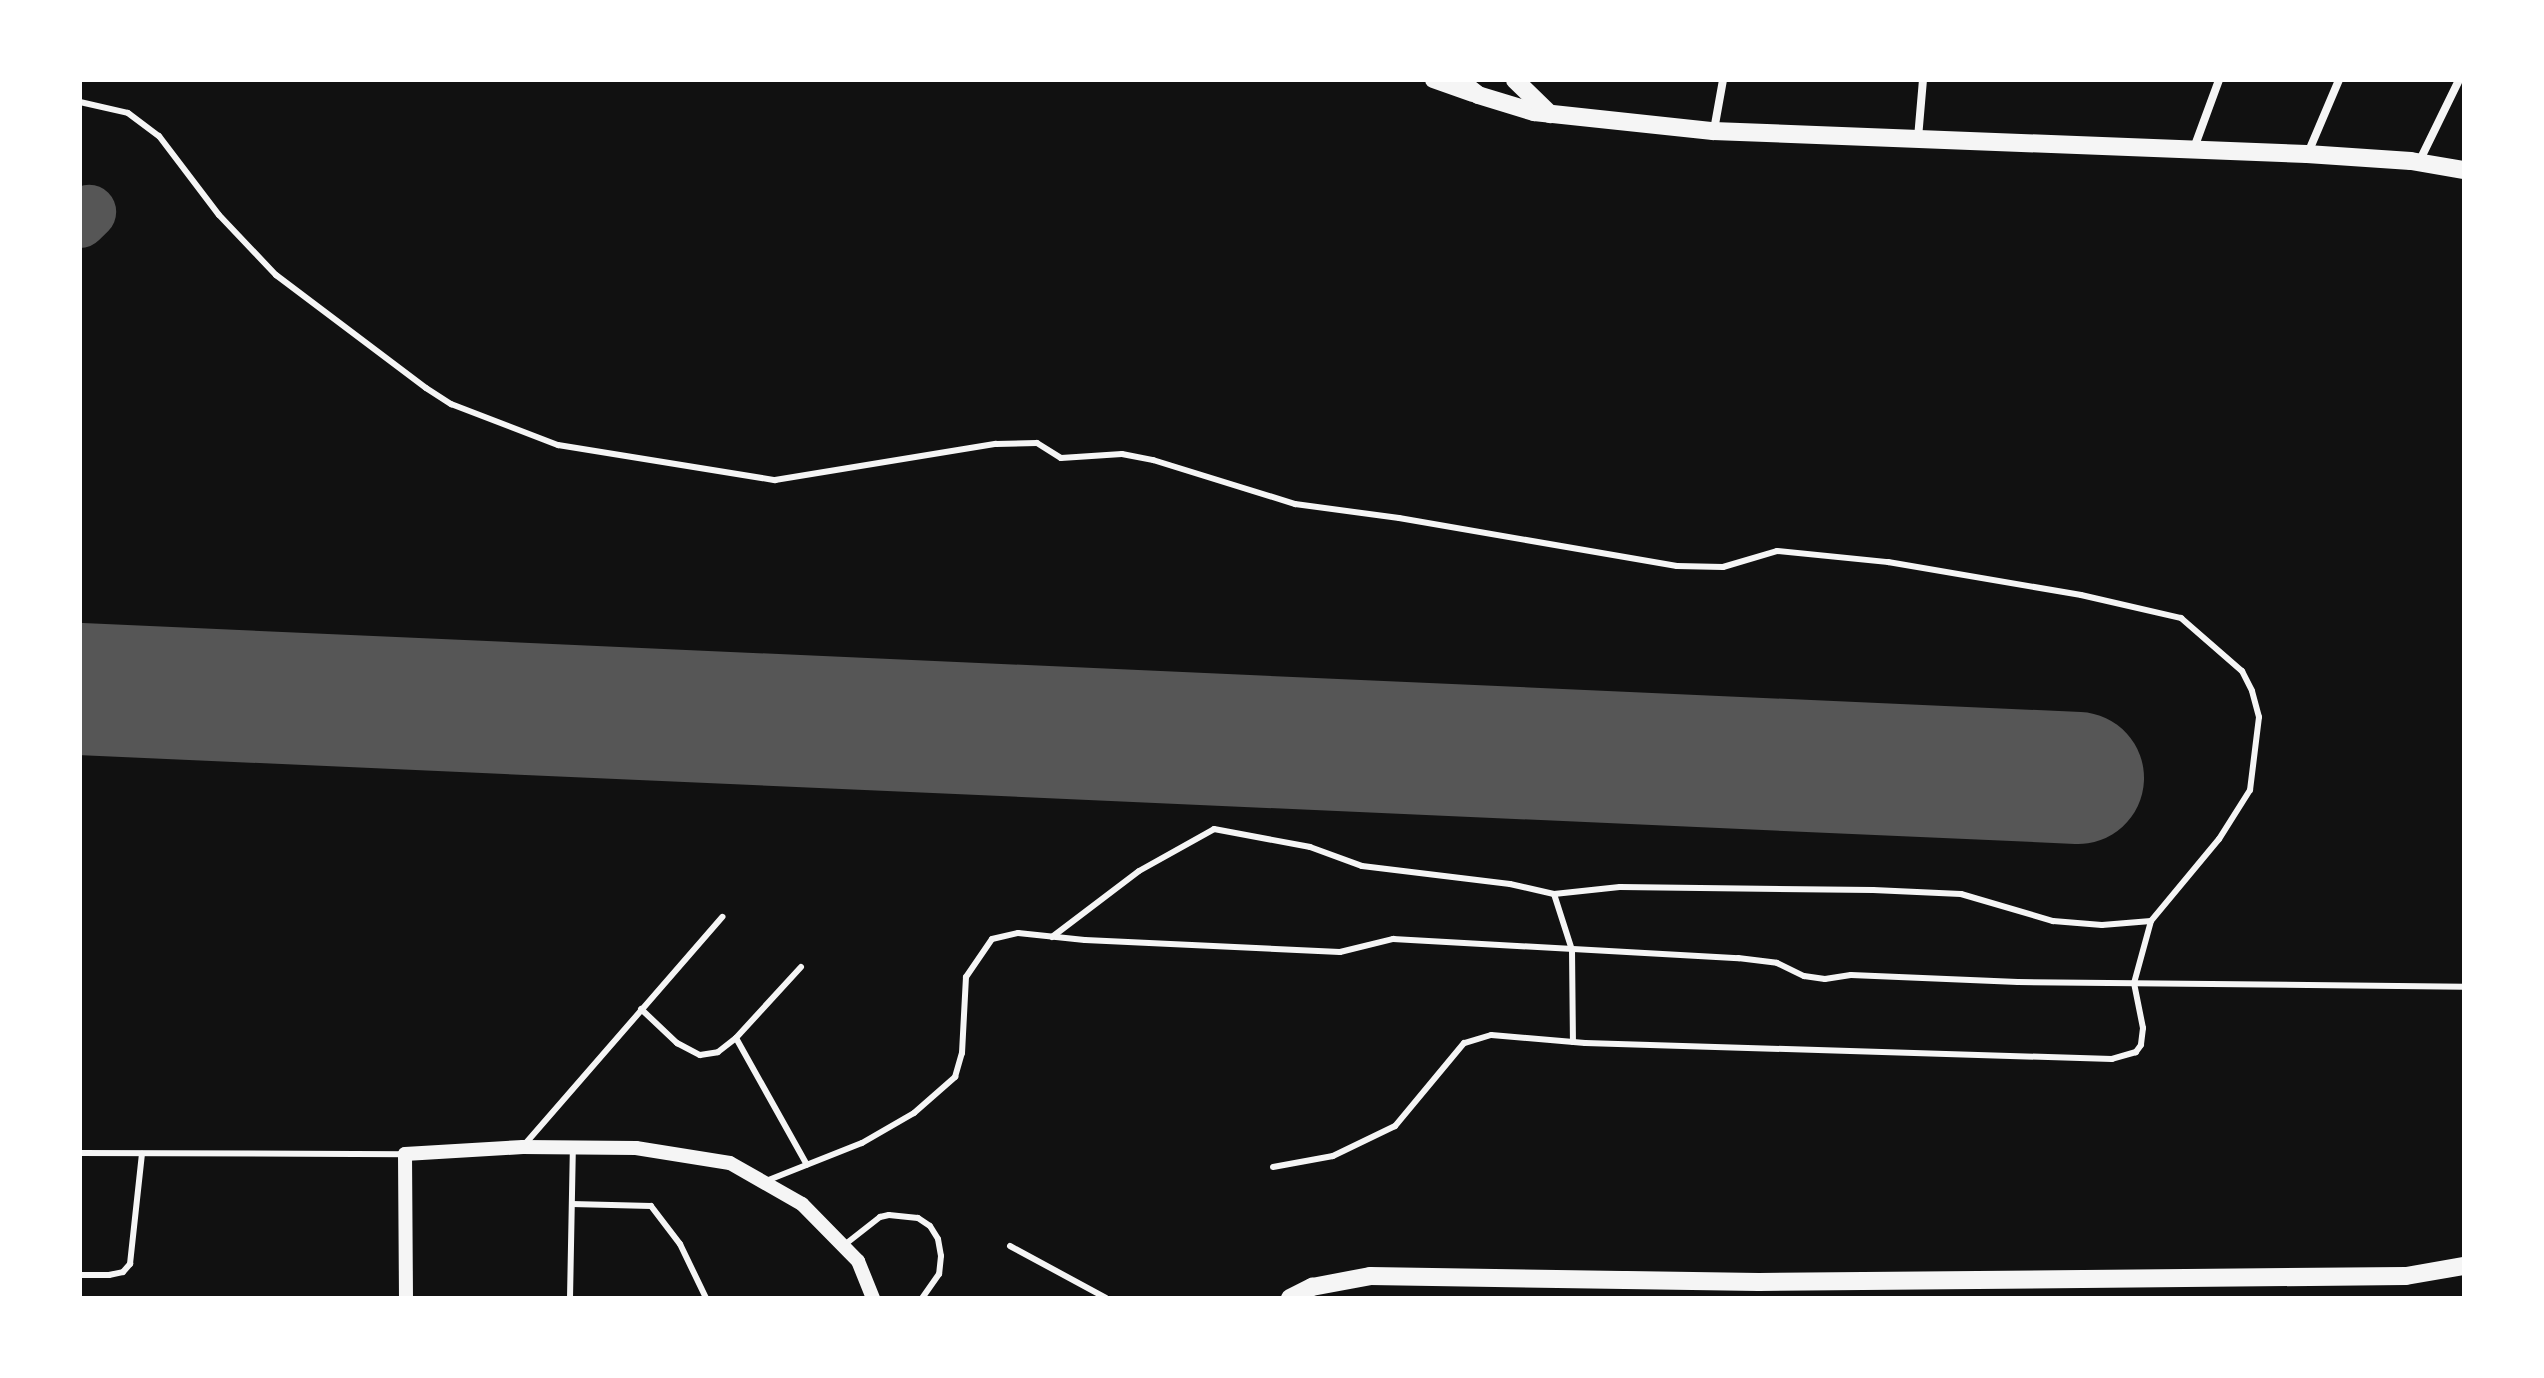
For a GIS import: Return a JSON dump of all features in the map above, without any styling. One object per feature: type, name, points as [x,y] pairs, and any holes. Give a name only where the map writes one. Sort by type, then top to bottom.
[{"type":"main road","points":[[1433,80],[1550,114],[1713,131],[2307,154],[2419,162],[2464,170]]},
{"type":"main road","points":[[1459,80],[1478,95]]},
{"type":"main road","points":[[1515,80],[1550,114]]},
{"type":"main road","points":[[1290,1298],[1312,1287],[1370,1276],[1759,1282],[2406,1276],[2464,1266]]},
{"type":"street","points":[[1713,131],[1723,80]]},
{"type":"street","points":[[1918,138],[1923,80]]},
{"type":"street","points":[[2194,149],[2219,80]]},
{"type":"street","points":[[2307,154],[2339,80]]},
{"type":"street","points":[[2419,162],[2459,80]]},
{"type":"street","points":[[406,1298],[405,1154],[523,1147],[636,1148],[730,1163],[802,1204],[858,1261],[873,1298]]},
{"type":"lane","points":[[80,102],[128,113],[159,136],[219,215],[276,275],[426,388],[451,404],[558,445],[775,480],[996,444],[1037,443],[1061,458],[1122,454],[1153,460],[1295,504],[1399,518],[1677,566],[1723,567],[1777,551],[1888,562],[2081,595],[2181,618],[2242,671],[2259,717],[2250,790],[2219,839],[2151,921],[2134,983],[2142,1011],[2141,1045],[2136,1052],[2112,1059],[1573,1042],[1491,1035],[1464,1043],[1395,1126],[1333,1156],[1273,1167]]},
{"type":"lane","points":[[1052,937],[1139,871],[1214,829],[1310,847],[1362,866],[1510,884],[1554,894],[1620,887],[1873,890],[1961,894],[2053,921],[2102,925],[2151,921]]},
{"type":"lane","points":[[1554,894],[1572,950],[1573,1042]]},
{"type":"lane","points":[[523,1147],[722,917]]},
{"type":"lane","points":[[764,1182],[862,1143],[914,1113],[955,1077],[962,1053],[966,977],[992,939],[1018,933],[1340,952],[1393,939],[1738,958],[1777,963],[1804,976],[1825,979],[1851,975],[2134,983],[2464,987]]},
{"type":"lane","points":[[641,1009],[677,1043],[700,1055],[718,1052],[736,1038],[801,967]]},
{"type":"lane","points":[[736,1038],[807,1165]]},
{"type":"lane","points":[[570,1298],[573,1147]]},
{"type":"lane","points":[[80,1153],[405,1154]]},
{"type":"lane","points":[[80,1275],[123,1272],[130,1264],[142,1154]]},
{"type":"lane","points":[[572,1204],[651,1206],[680,1244],[706,1298]]},
{"type":"lane","points":[[843,1246],[880,1217],[918,1218],[930,1226],[938,1239],[941,1256],[939,1274],[922,1298]]},
{"type":"lane","points":[[1010,1246],[1106,1298]]},
{"type":"taxiway","points":[[80,221],[89,212]]},
{"type":"runway","points":[[80,689],[2078,778]]}]
